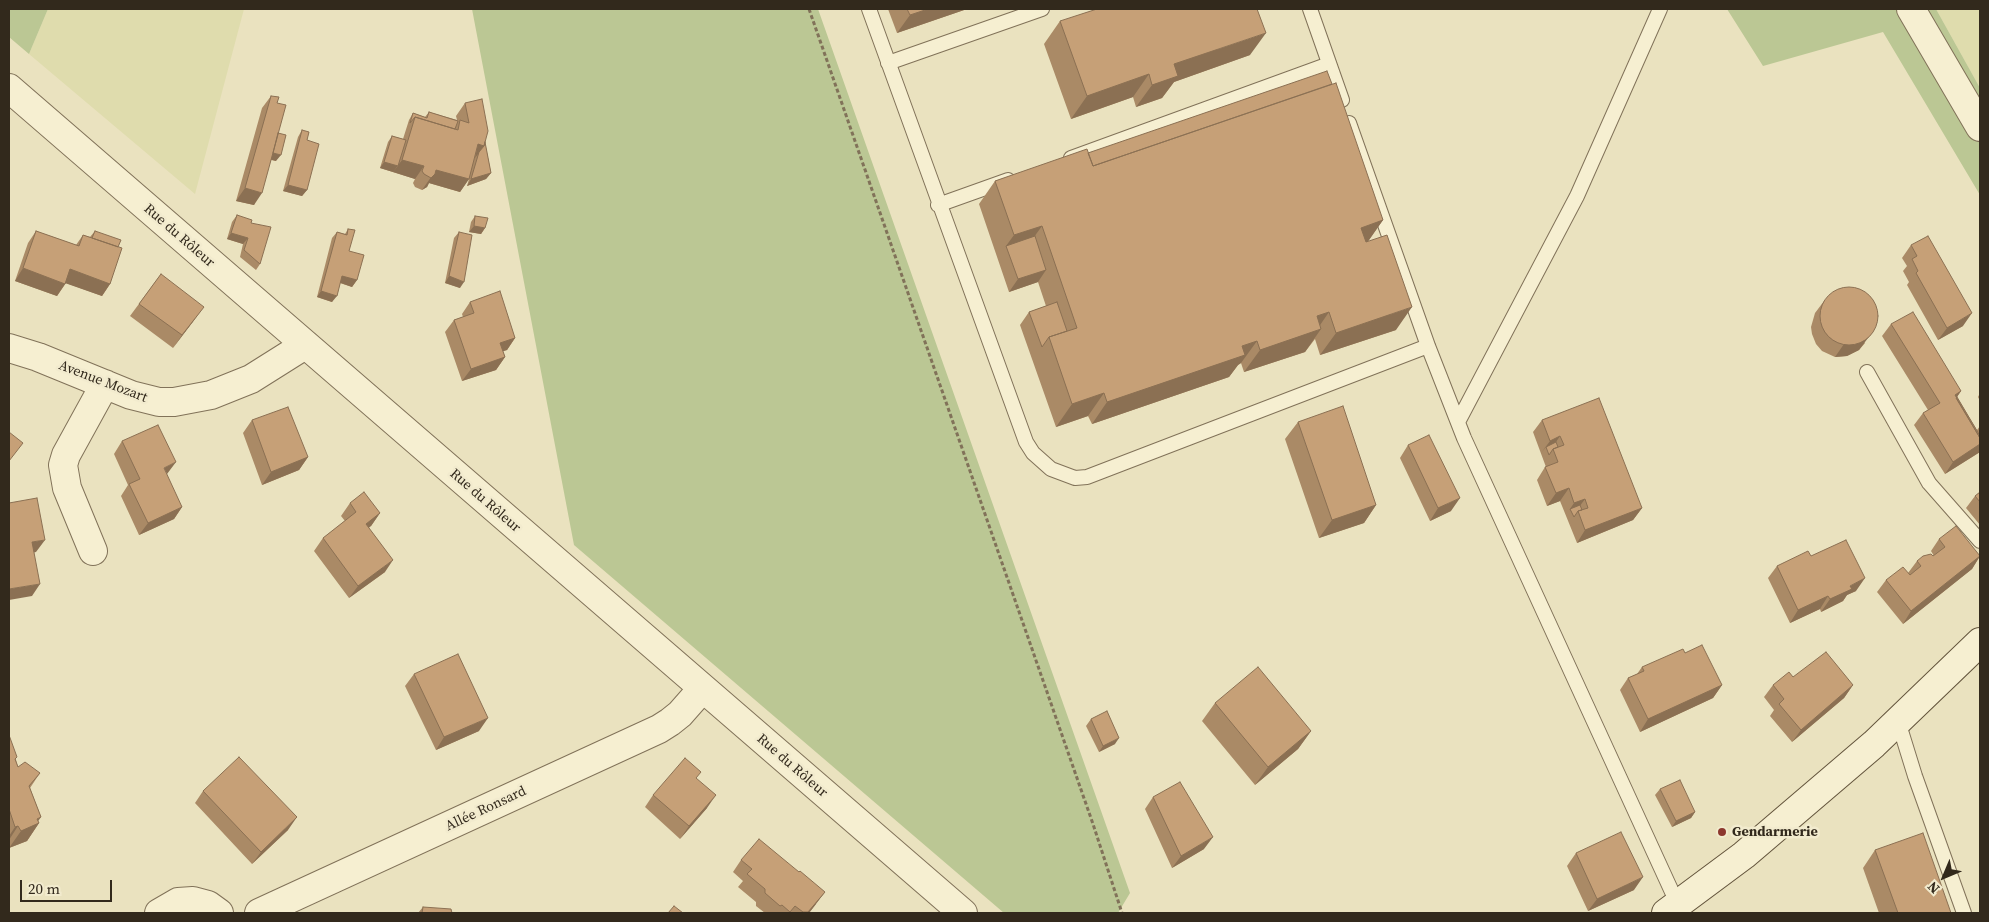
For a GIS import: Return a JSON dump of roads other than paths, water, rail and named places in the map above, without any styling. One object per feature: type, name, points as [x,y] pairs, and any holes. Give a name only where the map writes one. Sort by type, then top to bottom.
[{"type":"street","points":[[1911,9],[1980,127]]},
{"type":"street","name":"Rue du Rôleur","points":[[9,88],[963,913]]},
{"type":"street","name":"Avenue Mozart","points":[[9,348],[38,357],[131,395],[159,402],[189,400],[211,395],[251,379],[305,345]]},
{"type":"street","points":[[93,551],[67,488],[63,465],[105,384]]},
{"type":"street","points":[[1672,909],[1744,855],[1874,744],[1980,642]]},
{"type":"street","name":"Allée Ronsard","points":[[259,913],[659,729],[680,714],[702,689]]},
{"type":"street","points":[[159,913],[170,905],[185,901],[201,902],[220,913]]},
{"type":"lane","points":[[868,9],[1026,442],[1042,462],[1051,469],[1075,478],[1087,477],[1428,346]]},
{"type":"lane","points":[[888,63],[1042,9]]},
{"type":"lane","points":[[1310,9],[1428,346],[1458,422],[1672,909]]},
{"type":"lane","points":[[1458,422],[1577,196],[1660,9]]},
{"type":"lane","points":[[1059,162],[1329,64]]},
{"type":"lane","points":[[938,205],[1022,175]]},
{"type":"lane","points":[[1867,372],[1930,483],[1980,541]]},
{"type":"lane","points":[[1898,721],[1915,776],[1964,913]]},
{"type":"place","name":"Gendarmerie","points":[[1722,832]]}]
